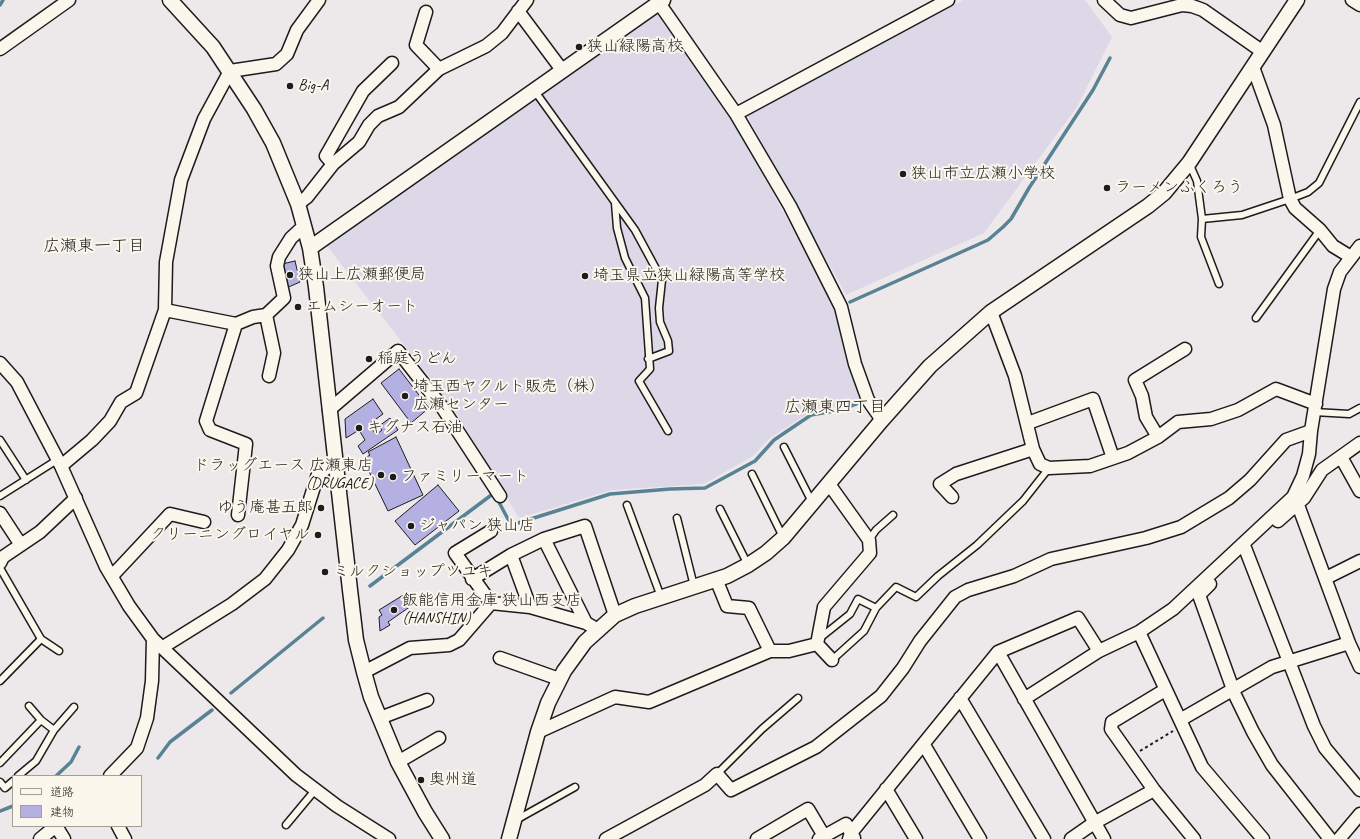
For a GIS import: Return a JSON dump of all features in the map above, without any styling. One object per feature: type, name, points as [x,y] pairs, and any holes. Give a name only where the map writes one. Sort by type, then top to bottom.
[{"type":"street","points":[[0,49],[69,0]]},
{"type":"street","points":[[230,71],[276,64],[287,54],[297,30],[319,0]]},
{"type":"street","points":[[298,204],[308,198],[333,164],[359,142],[369,125],[378,116],[399,107],[440,68],[486,46],[502,33],[527,0]]},
{"type":"street","points":[[736,114],[948,0]]},
{"type":"street","points":[[1104,0],[1120,15],[1131,18],[1182,5],[1192,6],[1203,10],[1263,52]]},
{"type":"street","points":[[509,839],[538,732],[548,703],[559,679],[576,654],[592,626],[635,606],[716,579],[748,566],[783,538],[882,420],[930,366],[991,312],[1148,206],[1164,193],[1189,163],[1297,0]]},
{"type":"street","points":[[1352,0],[1360,5]]},
{"type":"street","points":[[173,1],[200,31],[230,71],[273,143],[298,204],[310,248],[316,287],[355,632],[364,672],[380,718],[398,762],[425,812],[442,839]]},
{"type":"street","points":[[310,248],[534,90],[655,2],[736,114],[790,206],[841,307],[860,378],[868,400],[882,420]]},
{"type":"street","points":[[518,11],[562,70]]},
{"type":"street","points":[[426,12],[416,45],[440,68]]},
{"type":"street","points":[[333,164],[326,156],[363,91],[392,63]]},
{"type":"street","points":[[1252,67],[1274,125],[1290,199],[1295,208],[1320,230],[1332,246],[1351,257]]},
{"type":"street","points":[[59,463],[92,440],[110,421],[121,402],[136,393],[165,310],[166,262],[181,180],[204,119],[230,71]]},
{"type":"street","points":[[165,310],[236,324],[253,317],[266,315],[284,298],[277,266],[279,257],[291,238],[304,226]]},
{"type":"street","points":[[1024,699],[1099,651],[1139,632],[1172,609],[1293,497],[1305,468],[1308,454],[1334,289],[1340,272],[1360,246]]},
{"type":"street","points":[[991,312],[1016,376],[1033,449],[1040,464],[1049,468],[1090,466],[1128,453],[1158,437],[1178,422],[1218,417],[1238,410],[1276,389],[1315,408]]},
{"type":"street","points":[[266,315],[274,353],[269,376]]},
{"type":"street","points":[[236,324],[206,421],[210,430],[246,444],[238,515]]},
{"type":"street","points":[[1158,437],[1146,417],[1142,396],[1135,380],[1185,349]]},
{"type":"street","points":[[329,410],[398,351],[442,407],[500,496]]},
{"type":"street","points":[[0,363],[17,382],[59,463],[112,576],[129,606],[153,639],[296,775],[337,806],[389,839]]},
{"type":"street","points":[[1028,423],[1093,399],[1112,458]]},
{"type":"street","points":[[606,839],[705,784],[717,774],[731,790],[816,747],[881,696],[903,668],[920,641],[955,597],[968,590],[1014,576],[1051,559],[1146,538],[1181,527],[1229,498],[1250,480],[1286,440],[1311,431]]},
{"type":"street","points":[[1330,839],[1272,765],[1253,732],[1233,690],[1199,595],[1245,548],[1298,505],[1322,470],[1360,443]]},
{"type":"street","points":[[952,497],[940,484],[956,474],[1033,449]]},
{"type":"street","points":[[1341,457],[1360,491]]},
{"type":"street","points":[[163,647],[232,604],[265,579],[288,550],[302,526],[318,474],[335,463]]},
{"type":"street","points":[[829,484],[869,540],[870,553],[824,607],[818,641],[832,660]]},
{"type":"street","points":[[0,563],[3,557],[40,532],[76,498]]},
{"type":"street","points":[[1298,505],[1326,578],[1348,643],[1360,668]]},
{"type":"street","points":[[0,513],[21,545]]},
{"type":"street","points":[[112,576],[170,514],[204,522]]},
{"type":"street","points":[[472,578],[511,555],[544,539],[585,526],[615,615]]},
{"type":"street","points":[[492,531],[455,553],[491,603],[530,607],[592,626]]},
{"type":"street","points":[[544,539],[592,626]]},
{"type":"street","points":[[1245,548],[1314,726],[1325,748],[1360,790]]},
{"type":"street","points":[[511,555],[530,607]]},
{"type":"street","points":[[1326,578],[1360,561]]},
{"type":"street","points":[[716,579],[727,606],[749,608],[770,651]]},
{"type":"street","points":[[364,672],[410,648],[449,645],[460,640],[491,603]]},
{"type":"street","points":[[759,838],[808,809],[822,838],[846,824],[852,837],[886,789],[924,745],[998,652],[1078,618],[1099,651]]},
{"type":"street","points":[[1139,632],[1202,768],[1263,839]]},
{"type":"street","points":[[111,775],[137,748],[147,718],[152,681],[153,639]]},
{"type":"street","points":[[538,732],[615,697],[649,702],[770,651],[789,651],[818,641]]},
{"type":"street","points":[[1180,720],[1272,667],[1348,643]]},
{"type":"street","points":[[998,652],[1104,839]]},
{"type":"street","points":[[500,658],[559,679]]},
{"type":"street","points":[[1165,690],[1112,722],[1111,730],[1154,790],[1194,839]]},
{"type":"street","points":[[960,698],[1044,839]]},
{"type":"street","points":[[380,718],[427,700]]},
{"type":"street","points":[[398,762],[439,738]]},
{"type":"street","points":[[924,745],[980,839]]},
{"type":"street","points":[[886,789],[916,839]]},
{"type":"street","points":[[1071,839],[1094,823],[1154,790]]},
{"type":"street","points":[[1339,839],[1360,814]]},
{"type":"street","points":[[40,839],[55,827]]},
{"type":"street","points":[[57,827],[64,839]]},
{"type":"street","points":[[119,827],[125,839]]},
{"type":"lane","points":[[534,90],[635,230],[662,280],[660,322],[668,341],[669,351],[648,359]]},
{"type":"lane","points":[[1202,219],[1242,215],[1308,192],[1319,183],[1360,102]]},
{"type":"lane","points":[[1189,163],[1197,181],[1202,219],[1201,237],[1219,284]]},
{"type":"lane","points":[[614,201],[617,228],[625,258],[645,298],[648,359],[650,369],[639,381],[668,431]]},
{"type":"lane","points":[[1256,318],[1320,230]]},
{"type":"lane","points":[[1315,408],[1349,414],[1360,408]]},
{"type":"lane","points":[[0,440],[26,480]]},
{"type":"lane","points":[[784,447],[813,503]]},
{"type":"lane","points":[[0,496],[26,480],[59,463]]},
{"type":"lane","points":[[832,660],[864,631],[876,608],[896,587],[916,596],[938,576],[977,545],[1023,501],[1049,468]]},
{"type":"lane","points":[[752,474],[783,538]]},
{"type":"lane","points":[[627,505],[661,597]]},
{"type":"lane","points":[[720,509],[748,566]]},
{"type":"lane","points":[[869,540],[876,530],[893,515]]},
{"type":"lane","points":[[677,518],[694,586]]},
{"type":"lane","points":[[0,568],[42,639],[59,651]]},
{"type":"lane","points":[[818,641],[850,614],[858,599],[876,608]]},
{"type":"lane","points":[[0,681],[42,639]]},
{"type":"lane","points":[[717,774],[762,729],[798,698]]},
{"type":"lane","points":[[29,706],[41,720],[54,730]]},
{"type":"lane","points":[[19,775],[36,761],[54,730],[74,707]]},
{"type":"lane","points":[[0,763],[41,720]]},
{"type":"lane","points":[[0,782],[5,788],[12,782]]},
{"type":"lane","points":[[513,822],[575,787]]},
{"type":"lane","points":[[286,825],[316,789]]},
{"type":"shaded area","name":"狭山市立広瀬小学校","points":[[963,0],[1085,0],[1112,37],[1077,107],[984,233],[846,295],[746,114]]},
{"type":"shaded area","name":"埼玉県立狭山緑陽高等学校","points":[[657,9],[731,117],[835,306],[860,402],[810,412],[770,438],[753,456],[704,484],[612,490],[519,518],[454,409],[327,246]]},
{"type":"building","points":[[295,261],[300,282],[284,289],[282,264]]},
{"type":"building","name":"埼玉西ヤクルト販売（株） 広瀬センター","points":[[399,369],[429,408],[411,423],[381,383]]},
{"type":"building","name":"キグナス石油","points":[[373,399],[383,414],[369,424],[376,435],[382,430],[379,426],[390,418],[398,430],[363,454],[358,446],[365,440],[359,430],[346,438],[345,419]]},
{"type":"building","name":"ファミリーマート","points":[[396,437],[423,495],[388,511],[363,459],[370,455],[368,452]]},
{"type":"building","points":[[438,485],[459,511],[415,545],[395,521]]},
{"type":"building","points":[[405,594],[411,606],[388,622],[390,625],[380,631],[379,617],[382,615],[379,610]]},
{"type":"waterway","points":[[0,5],[3,0]]},
{"type":"waterway","points":[[850,302],[988,240],[1003,227],[1011,219],[1029,188],[1093,90],[1110,58]]},
{"type":"waterway","points":[[370,586],[494,493],[509,521],[518,523],[610,494],[670,489],[705,488],[755,461],[774,440],[811,415],[840,410],[861,402]]},
{"type":"waterway","points":[[231,693],[323,618]]},
{"type":"waterway","points":[[158,758],[170,742],[212,710]]},
{"type":"waterway","points":[[57,775],[71,762],[79,747]]},
{"type":"waterway","points":[[0,811],[12,806]]},
{"type":"place","name":"狭山緑陽高校","points":[[579,47]]},
{"type":"place","name":"Big-A","points":[[290,86]]},
{"type":"place","name":"狭山市立広瀬小学校","points":[[903,174]]},
{"type":"place","name":"ラーメンふくろう","points":[[1107,188]]},
{"type":"place","name":"狭山上広瀬郵便局","points":[[290,275]]},
{"type":"place","name":"埼玉県立狭山緑陽高等学校","points":[[585,276]]},
{"type":"place","name":"エムシーオート","points":[[298,307]]},
{"type":"place","name":"稲庭うどん","points":[[369,359]]},
{"type":"place","name":"埼玉西ヤクルト販売（株） 広瀬センター","points":[[405,396]]},
{"type":"place","name":"キグナス石油","points":[[359,428]]},
{"type":"place","name":"ドラッグエース 広瀬東店 (DRUGACE)","points":[[381,475]]},
{"type":"place","name":"ファミリーマート","points":[[393,477]]},
{"type":"place","name":"ゆう庵甚五郎","points":[[321,508]]},
{"type":"place","name":"ジャパン 狭山店","points":[[411,526]]},
{"type":"place","name":"クリーニングロイヤル","points":[[318,535]]},
{"type":"place","name":"ミルクショップツユキ","points":[[325,572]]},
{"type":"place","name":"飯能信用金庫 狭山西支店 (HANSHIN)","points":[[394,610]]},
{"type":"place","name":"奥州道","points":[[421,780]]},
{"type":"district","name":"広瀬東一丁目","points":[[94,247]]},
{"type":"district","name":"広瀬東四丁目","points":[[835,408]]}]
